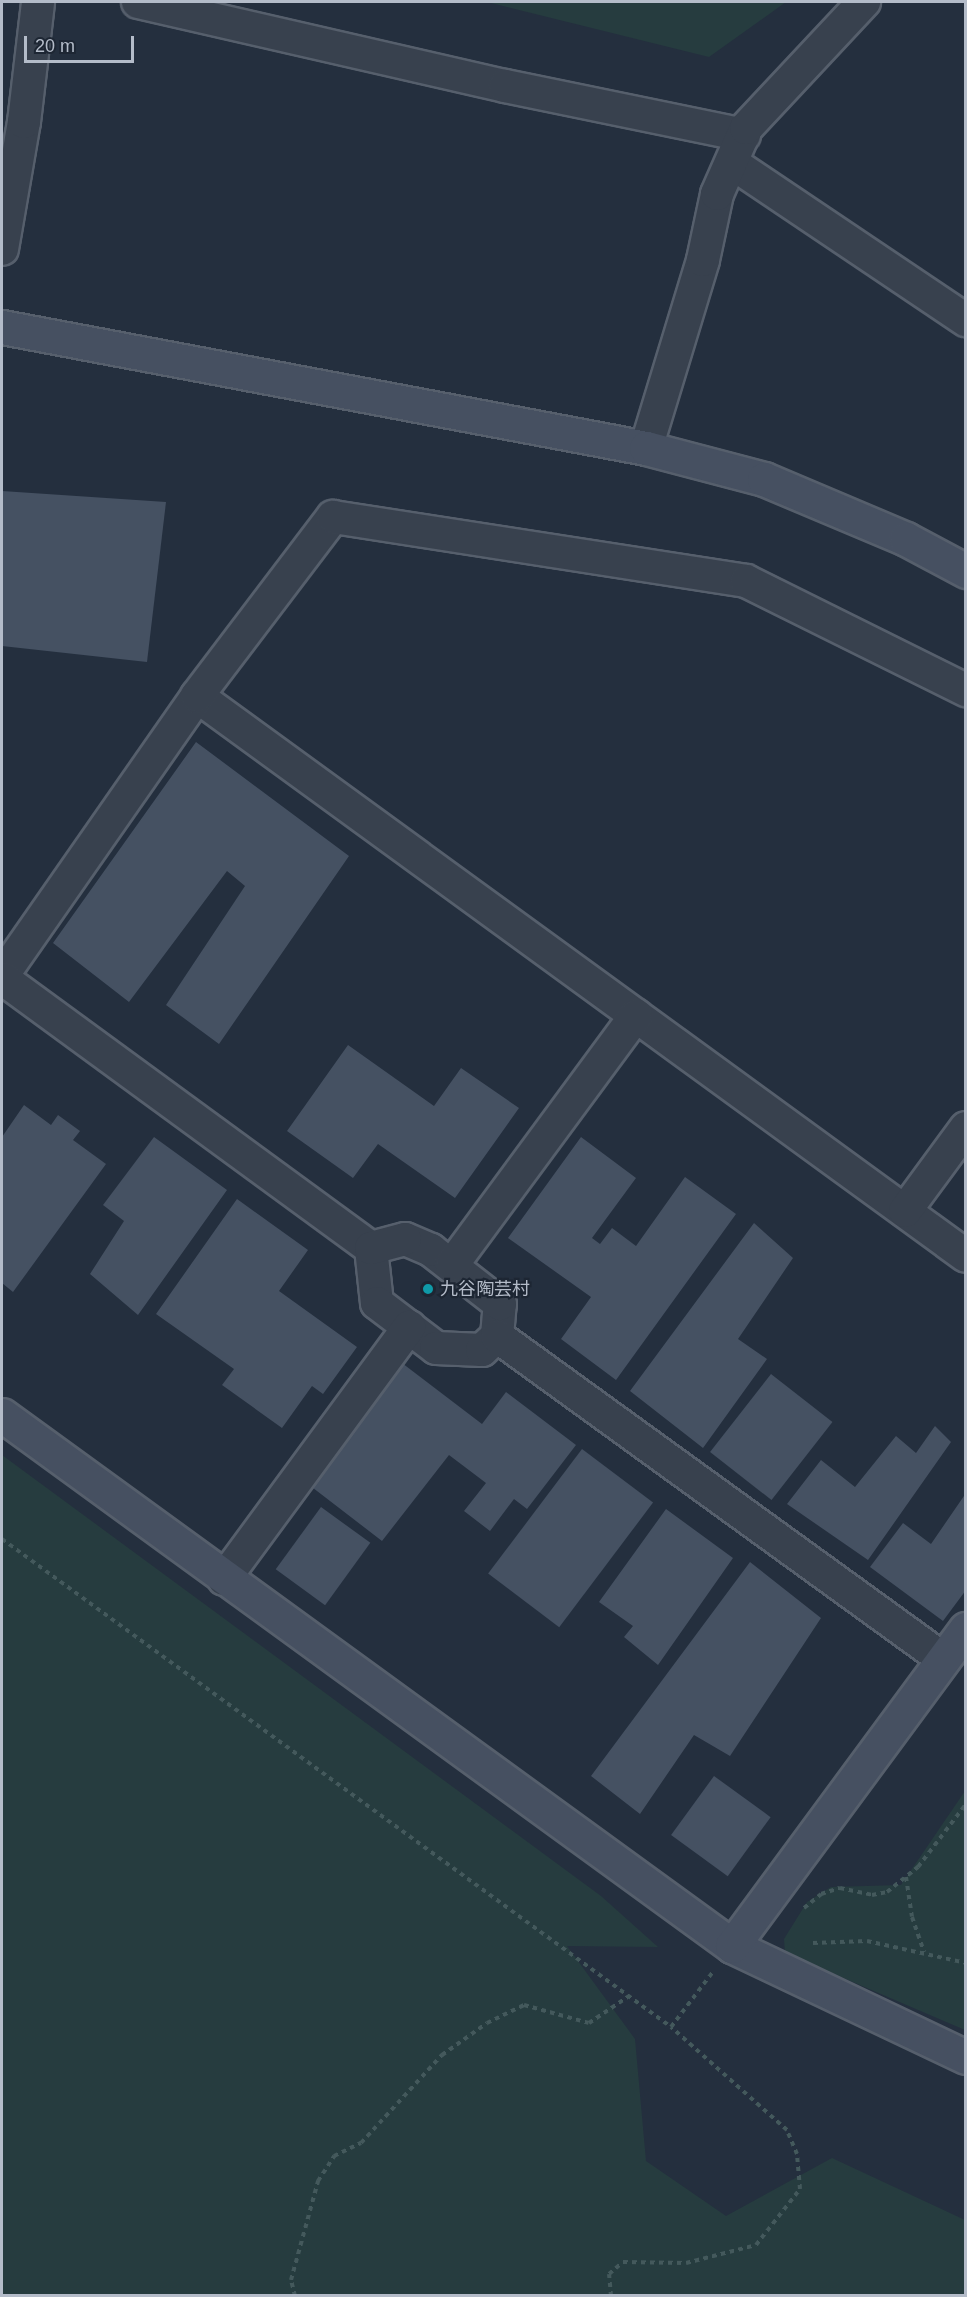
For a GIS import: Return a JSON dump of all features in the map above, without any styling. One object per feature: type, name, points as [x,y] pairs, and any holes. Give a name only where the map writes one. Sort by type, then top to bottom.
[{"type":"street","points":[[2,249],[24,122],[38,2]]},
{"type":"street","points":[[138,2],[505,86],[738,149],[966,320]]},
{"type":"street","points":[[646,448],[703,260],[717,194],[746,128],[864,2]]},
{"type":"street","points":[[2,327],[646,448],[764,479],[896,535],[966,571]]},
{"type":"street","points":[[371,1248],[405,1239],[452,1265],[500,1304],[497,1336],[482,1350],[436,1348],[377,1303],[371,1248],[2,977],[197,696],[333,517],[746,581],[966,690]]},
{"type":"street","points":[[197,696],[966,1256]]},
{"type":"street","points":[[452,1265],[636,1015]]},
{"type":"street","points":[[905,1211],[966,1128]]},
{"type":"street","points":[[224,1579],[409,1327]]},
{"type":"street","points":[[497,1336],[943,1659]]},
{"type":"street","points":[[2,1415],[224,1579],[732,1946],[966,2057]]},
{"type":"street","points":[[732,1946],[966,1629]]},
{"type":"path","points":[[2,1539],[266,1728],[357,1802],[671,2027],[787,2130],[797,2154],[800,2188],[756,2245],[686,2263],[623,2262],[609,2274],[611,2295]]},
{"type":"path","points":[[759,1910],[808,1908],[821,1894],[840,1888],[872,1895],[887,1892],[918,1867],[966,1804]]},
{"type":"path","points":[[906,1877],[912,1917],[924,1953]]},
{"type":"path","points":[[807,1942],[867,1941],[966,1963]]},
{"type":"path","points":[[671,2027],[732,1946]]},
{"type":"path","points":[[295,2295],[291,2280],[318,2181],[334,2156],[361,2144],[442,2055],[487,2023],[524,2005],[589,2023],[629,1996]]},
{"type":"green space","points":[[487,2],[786,2],[709,57]]},
{"type":"green space","points":[[2,1455],[601,1896],[658,1947],[567,1946],[635,2039],[646,2161],[726,2216],[832,2158],[965,2220],[965,2295],[2,2295]]},
{"type":"green space","points":[[965,1791],[965,2030],[785,1953],[784,1939],[807,1902],[831,1887],[901,1885]]},
{"type":"building","points":[[2,491],[166,502],[147,662],[2,646]]},
{"type":"building","points":[[196,742],[349,856],[219,1044],[166,1005],[245,886],[227,871],[129,1002],[53,943]]},
{"type":"building","points":[[348,1045],[434,1106],[461,1068],[519,1108],[455,1198],[378,1144],[353,1178],[287,1131]]},
{"type":"building","points":[[24,1105],[51,1125],[58,1115],[80,1131],[73,1140],[106,1164],[13,1292],[2,1283],[2,1137]]},
{"type":"building","points":[[154,1137],[227,1190],[138,1315],[90,1274],[124,1221],[103,1205]]},
{"type":"building","points":[[581,1137],[636,1178],[592,1238],[600,1244],[612,1228],[636,1246],[685,1177],[736,1214],[616,1380],[561,1339],[591,1297],[508,1238]]},
{"type":"building","points":[[237,1199],[308,1250],[279,1291],[357,1347],[323,1394],[312,1386],[282,1428],[222,1385],[234,1369],[156,1314]]},
{"type":"building","points":[[754,1223],[793,1258],[738,1339],[767,1359],[703,1448],[630,1391]]},
{"type":"building","points":[[398,1360],[482,1424],[506,1392],[576,1445],[527,1509],[514,1499],[490,1531],[464,1511],[486,1483],[449,1455],[382,1541],[304,1481]]},
{"type":"building","points":[[771,1374],[832,1422],[772,1500],[710,1452]]},
{"type":"building","points":[[935,1426],[951,1442],[868,1560],[787,1504],[821,1460],[855,1487],[896,1436],[916,1453]]},
{"type":"building","points":[[582,1449],[653,1503],[559,1627],[488,1574]]},
{"type":"building","points":[[966,1493],[966,1590],[943,1621],[870,1567],[903,1523],[931,1544]]},
{"type":"building","points":[[321,1507],[370,1543],[325,1605],[276,1569]]},
{"type":"building","points":[[666,1509],[733,1558],[658,1665],[624,1637],[633,1626],[599,1602]]},
{"type":"building","points":[[750,1562],[821,1618],[730,1756],[694,1735],[640,1814],[591,1776]]},
{"type":"building","points":[[714,1776],[771,1817],[728,1876],[671,1835]]},
{"type":"place","name":"九谷陶芸村","points":[[428,1289]]}]
